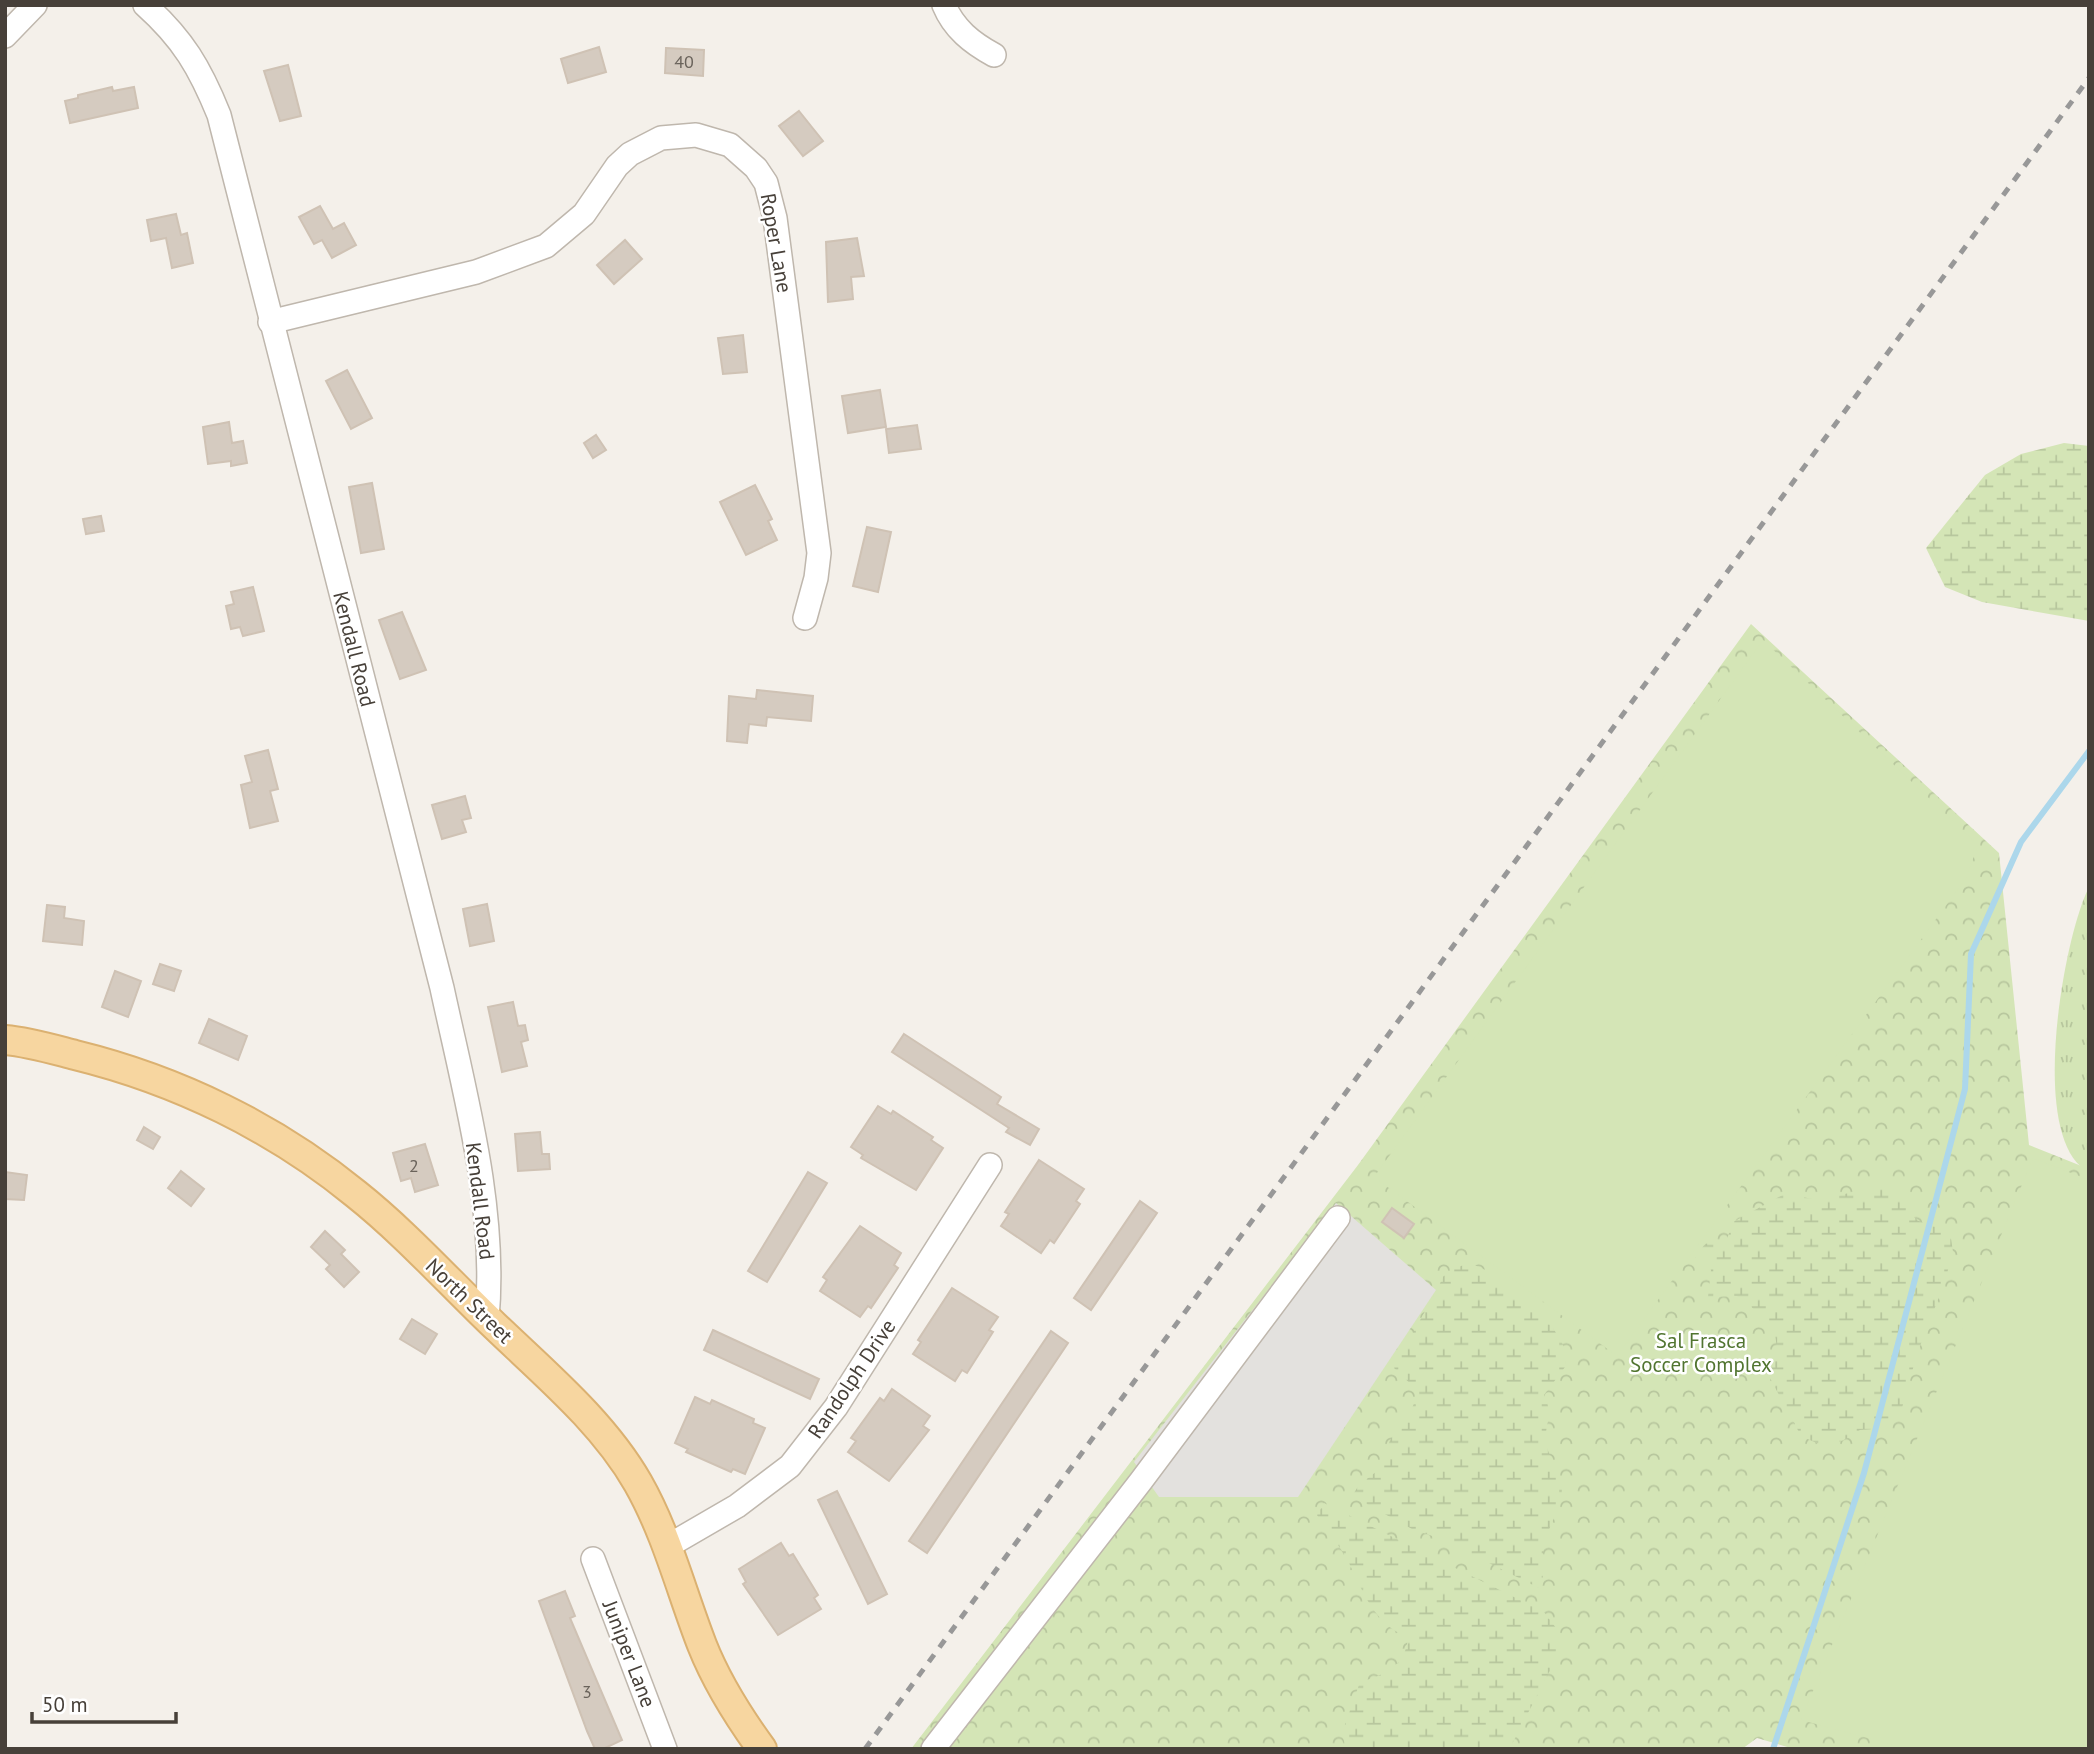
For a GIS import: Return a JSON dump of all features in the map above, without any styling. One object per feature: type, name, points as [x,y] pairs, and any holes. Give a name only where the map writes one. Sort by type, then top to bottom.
[{"type":"main road","name":"North Street","points":[[5,1040],[124,1067],[180,1089],[251,1123],[303,1153],[358,1195],[556,1385],[606,1439],[636,1481],[668,1546],[702,1645],[722,1690],[762,1749]]},
{"type":"street","points":[[5,36],[35,5]]},
{"type":"street","name":"Kendall Road","points":[[145,5],[173,30],[200,70],[219,115],[442,988],[487,1227],[487,1318]]},
{"type":"street","points":[[944,5],[950,21],[975,45],[994,55]]},
{"type":"street","name":"Roper Lane","points":[[270,322],[476,272],[546,246],[584,214],[617,166],[630,154],[661,138],[696,135],[730,145],[744,156],[761,176],[772,200],[775,218],[818,553],[816,578],[805,618]]},
{"type":"street","name":"Randolph Drive","points":[[668,1546],[737,1506],[790,1466],[836,1407],[989,1166]]},
{"type":"street","points":[[933,1749],[1141,1481],[1338,1217]]},
{"type":"street","name":"Juniper Lane","points":[[593,1559],[665,1749]]},
{"type":"green space","points":[[2064,443],[2089,446],[2089,621],[1982,602],[1945,587],[1926,548],[1985,475],[2021,454]]},
{"type":"green space","name":"Sal Frasca Soccer Complex","points":[[1751,624],[1999,853],[2029,1145],[2089,1169],[2089,1749],[1794,1749],[1757,1738],[1742,1749],[911,1749],[1358,1165]]},
{"type":"green space","points":[[1763,640],[1978,845],[1966,878],[1617,1356],[1374,1177]]},
{"type":"green space","points":[[2089,887],[2089,1172],[2070,1153],[2059,1122],[2055,1082],[2061,992],[2069,949]]},
{"type":"green space","points":[[2033,1158],[2089,1180],[2089,1749],[1909,1749],[1801,1720]]},
{"type":"green space","points":[[1876,1183],[1886,1184],[1905,1195],[1907,1206],[1915,1218],[1950,1232],[1953,1252],[1944,1284],[1917,1354],[1900,1415],[1888,1428],[1860,1430],[1842,1441],[1821,1445],[1801,1436],[1763,1365],[1776,1355],[1777,1345],[1771,1328],[1737,1296],[1708,1297],[1711,1270],[1707,1261],[1695,1257],[1705,1244],[1727,1239],[1733,1222],[1786,1193],[1820,1199],[1864,1193]]},
{"type":"green space","points":[[1468,1263],[1493,1275],[1522,1296],[1548,1322],[1565,1350],[1565,1367],[1544,1395],[1549,1410],[1546,1442],[1560,1478],[1562,1491],[1559,1507],[1544,1546],[1541,1589],[1441,1539],[1412,1529],[1352,1496],[1359,1485],[1381,1468],[1390,1440],[1409,1415],[1419,1392],[1394,1368],[1445,1273]]},
{"type":"green space","points":[[1324,1503],[1544,1612],[1556,1628],[1558,1663],[1549,1672],[1512,1744],[1498,1749],[1346,1749],[1342,1733],[1360,1682],[1393,1668],[1403,1655],[1408,1637],[1386,1624],[1371,1606],[1345,1555],[1317,1515]]},
{"type":"shaded area","points":[[1336,1203],[1436,1290],[1298,1497],[1159,1497],[1134,1462]]},
{"type":"building","points":[[599,47],[606,72],[568,83],[561,59]]},
{"type":"building","points":[[666,48],[704,50],[703,76],[665,73]]},
{"type":"building","points":[[288,65],[301,116],[280,121],[264,71]]},
{"type":"building","points":[[112,87],[113,91],[134,87],[138,108],[70,123],[65,101]]},
{"type":"building","points":[[799,111],[823,141],[803,156],[779,126]]},
{"type":"building","points":[[320,206],[333,229],[344,223],[356,245],[332,258],[322,240],[314,244],[299,217]]},
{"type":"building","points":[[176,214],[181,235],[187,233],[193,263],[172,268],[166,238],[151,241],[147,220]]},
{"type":"building","points":[[857,238],[864,276],[851,277],[853,299],[828,302],[826,242]]},
{"type":"building","points":[[625,240],[642,259],[614,284],[597,265]]},
{"type":"building","points":[[743,335],[747,372],[723,374],[718,338]]},
{"type":"building","points":[[347,370],[372,418],[351,429],[326,381]]},
{"type":"building","points":[[880,390],[886,427],[848,433],[842,396]]},
{"type":"building","points":[[229,422],[232,443],[243,441],[247,463],[231,466],[231,461],[208,464],[203,427]]},
{"type":"building","points":[[917,425],[921,449],[889,453],[886,429]]},
{"type":"building","points":[[596,435],[606,450],[593,458],[584,443]]},
{"type":"building","points":[[372,483],[384,549],[361,553],[349,487]]},
{"type":"building","points":[[755,485],[772,519],[768,521],[777,540],[746,555],[720,502]]},
{"type":"building","points":[[101,516],[104,531],[86,534],[83,519]]},
{"type":"building","points":[[867,527],[891,532],[878,592],[853,586]]},
{"type":"building","points":[[253,587],[264,631],[243,636],[240,627],[231,629],[226,606],[234,604],[231,592]]},
{"type":"building","points":[[402,612],[426,670],[400,679],[379,620]]},
{"type":"building","points":[[757,690],[813,696],[811,721],[767,717],[766,726],[749,724],[747,743],[727,741],[729,696],[756,699]]},
{"type":"building","points":[[268,750],[278,789],[270,791],[278,821],[250,828],[241,785],[252,782],[245,756]]},
{"type":"building","points":[[465,796],[471,818],[462,820],[466,832],[442,839],[432,805]]},
{"type":"building","points":[[487,904],[494,941],[470,946],[463,909]]},
{"type":"building","points":[[47,905],[65,907],[64,918],[84,921],[82,945],[43,941]]},
{"type":"building","points":[[160,964],[181,971],[174,991],[153,984]]},
{"type":"building","points":[[115,971],[141,981],[128,1017],[102,1007]]},
{"type":"building","points":[[513,1002],[518,1026],[525,1025],[528,1040],[521,1042],[527,1066],[502,1072],[488,1007]]},
{"type":"building","points":[[209,1019],[247,1036],[238,1060],[199,1043]]},
{"type":"building","points":[[904,1034],[1001,1097],[997,1104],[1039,1129],[1030,1145],[1006,1132],[1009,1128],[892,1052]]},
{"type":"building","points":[[878,1106],[891,1114],[893,1111],[933,1137],[931,1140],[943,1148],[916,1190],[861,1158],[863,1155],[851,1147]]},
{"type":"building","points":[[144,1127],[160,1137],[153,1149],[137,1140]]},
{"type":"building","points":[[540,1132],[542,1154],[549,1154],[550,1169],[518,1171],[515,1134]]},
{"type":"building","points":[[425,1144],[438,1185],[415,1192],[411,1178],[401,1181],[393,1153]]},
{"type":"building","points":[[1039,1160],[1084,1189],[1076,1201],[1080,1204],[1054,1243],[1050,1240],[1041,1253],[1001,1226],[1009,1214],[1005,1212]]},
{"type":"building","points":[[181,1171],[204,1189],[191,1206],[168,1188]]},
{"type":"building","points":[[5,1172],[27,1175],[24,1200],[5,1199]]},
{"type":"building","points":[[808,1172],[827,1183],[767,1282],[748,1271]]},
{"type":"building","points":[[1140,1201],[1157,1213],[1091,1310],[1074,1298]]},
{"type":"building","points":[[1392,1208],[1414,1224],[1404,1238],[1382,1222]]},
{"type":"building","points":[[860,1226],[901,1253],[894,1265],[898,1268],[871,1308],[868,1306],[860,1317],[820,1291],[827,1280],[823,1277]]},
{"type":"building","points":[[325,1231],[345,1250],[341,1254],[359,1272],[344,1287],[326,1269],[330,1265],[311,1247]]},
{"type":"building","points":[[952,1288],[998,1317],[989,1330],[993,1332],[967,1373],[962,1370],[955,1381],[913,1354],[921,1342],[918,1340]]},
{"type":"building","points":[[412,1319],[437,1334],[425,1354],[400,1339]]},
{"type":"building","points":[[713,1330],[819,1379],[810,1399],[704,1350]]},
{"type":"building","points":[[1051,1331],[1068,1343],[927,1553],[909,1541]]},
{"type":"building","points":[[892,1389],[930,1416],[923,1426],[929,1430],[889,1481],[848,1452],[856,1441],[851,1438],[880,1398],[884,1401]]},
{"type":"building","points":[[695,1397],[710,1404],[712,1400],[754,1419],[753,1423],[765,1428],[745,1474],[733,1469],[731,1472],[686,1452],[688,1449],[675,1443]]},
{"type":"building","points":[[837,1491],[887,1594],[868,1604],[818,1500]]},
{"type":"building","points":[[781,1543],[789,1556],[793,1554],[818,1595],[814,1598],[821,1609],[778,1635],[743,1584],[746,1582],[739,1569]]},
{"type":"building","points":[[565,1591],[575,1616],[570,1618],[622,1740],[603,1749],[595,1749],[587,1731],[539,1601]]},
{"type":"waterway","points":[[1773,1749],[1864,1473],[1965,1089],[1971,954],[2021,842],[2089,751]]},
{"type":"railway","points":[[865,1749],[2089,78]]}]
